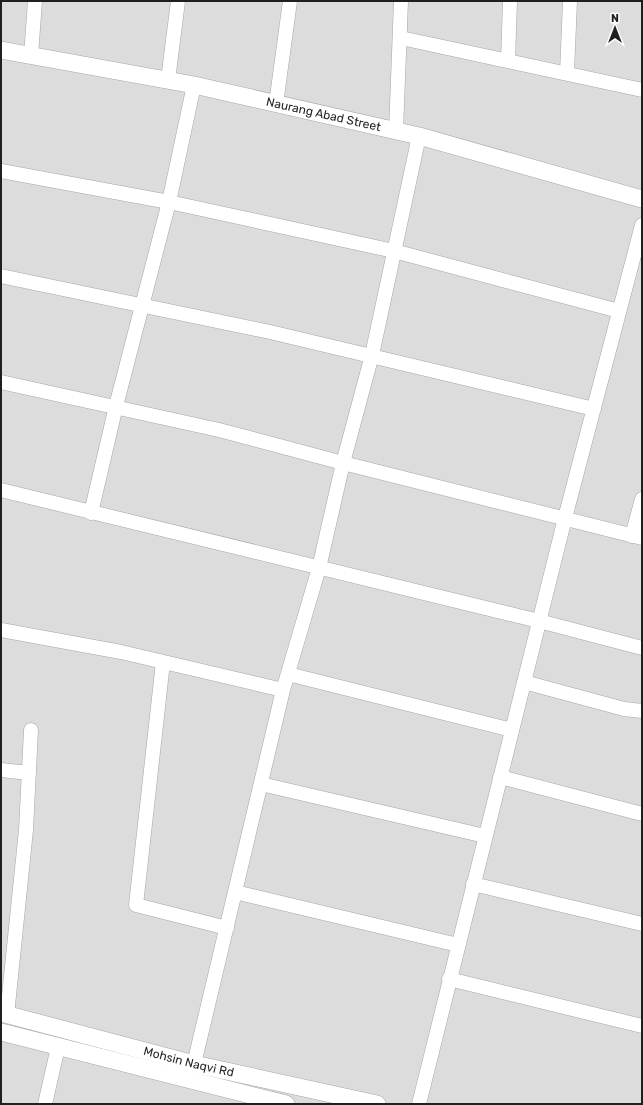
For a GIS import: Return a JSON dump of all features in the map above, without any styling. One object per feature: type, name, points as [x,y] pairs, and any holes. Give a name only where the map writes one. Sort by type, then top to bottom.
[{"type":"street","points":[[31,56],[35,1]]},
{"type":"street","points":[[168,80],[178,1]]},
{"type":"street","points":[[276,104],[290,1]]},
{"type":"street","points":[[396,131],[402,1]]},
{"type":"street","points":[[508,61],[510,1]]},
{"type":"street","points":[[567,73],[570,1]]},
{"type":"street","points":[[401,38],[642,90]]},
{"type":"street","name":"Naurang Abad Street","points":[[1,50],[194,85],[419,136],[642,199]]},
{"type":"street","points":[[91,513],[141,305],[169,202],[194,85]]},
{"type":"street","points":[[194,1064],[283,690],[318,568],[343,463],[372,355],[419,136]]},
{"type":"street","points":[[1,172],[169,202],[394,251],[620,311]]},
{"type":"street","points":[[419,1104],[565,518],[642,225]]},
{"type":"street","points":[[1,276],[372,355],[594,409]]},
{"type":"street","points":[[1,382],[116,406],[219,430],[343,463],[637,537],[642,499]]},
{"type":"street","points":[[1,490],[539,621],[642,648]]},
{"type":"street","points":[[1,630],[121,652],[283,690]]},
{"type":"street","points":[[163,662],[136,905],[227,928]]},
{"type":"street","points":[[288,674],[512,730]]},
{"type":"street","points":[[524,682],[624,709],[642,711]]},
{"type":"street","points":[[4,1014],[26,830],[31,730]]},
{"type":"street","points":[[1,770],[29,773]]},
{"type":"street","points":[[500,777],[642,814]]},
{"type":"street","points":[[261,784],[486,836]]},
{"type":"street","points":[[473,884],[642,924]]},
{"type":"street","points":[[235,892],[458,945]]},
{"type":"street","points":[[449,979],[642,1026]]},
{"type":"street","name":"Mohsin Naqvi Rd","points":[[4,1014],[194,1064],[378,1104]]},
{"type":"street","name":"Mohsin Naqvi Rd","points":[[1,1032],[58,1047],[223,1096],[286,1104]]},
{"type":"street","points":[[45,1104],[58,1047]]},
{"type":"street","points":[[223,1096],[229,1072]]},
{"type":"shaded area","points":[[1,1],[642,1],[642,1104],[1,1104]]}]
